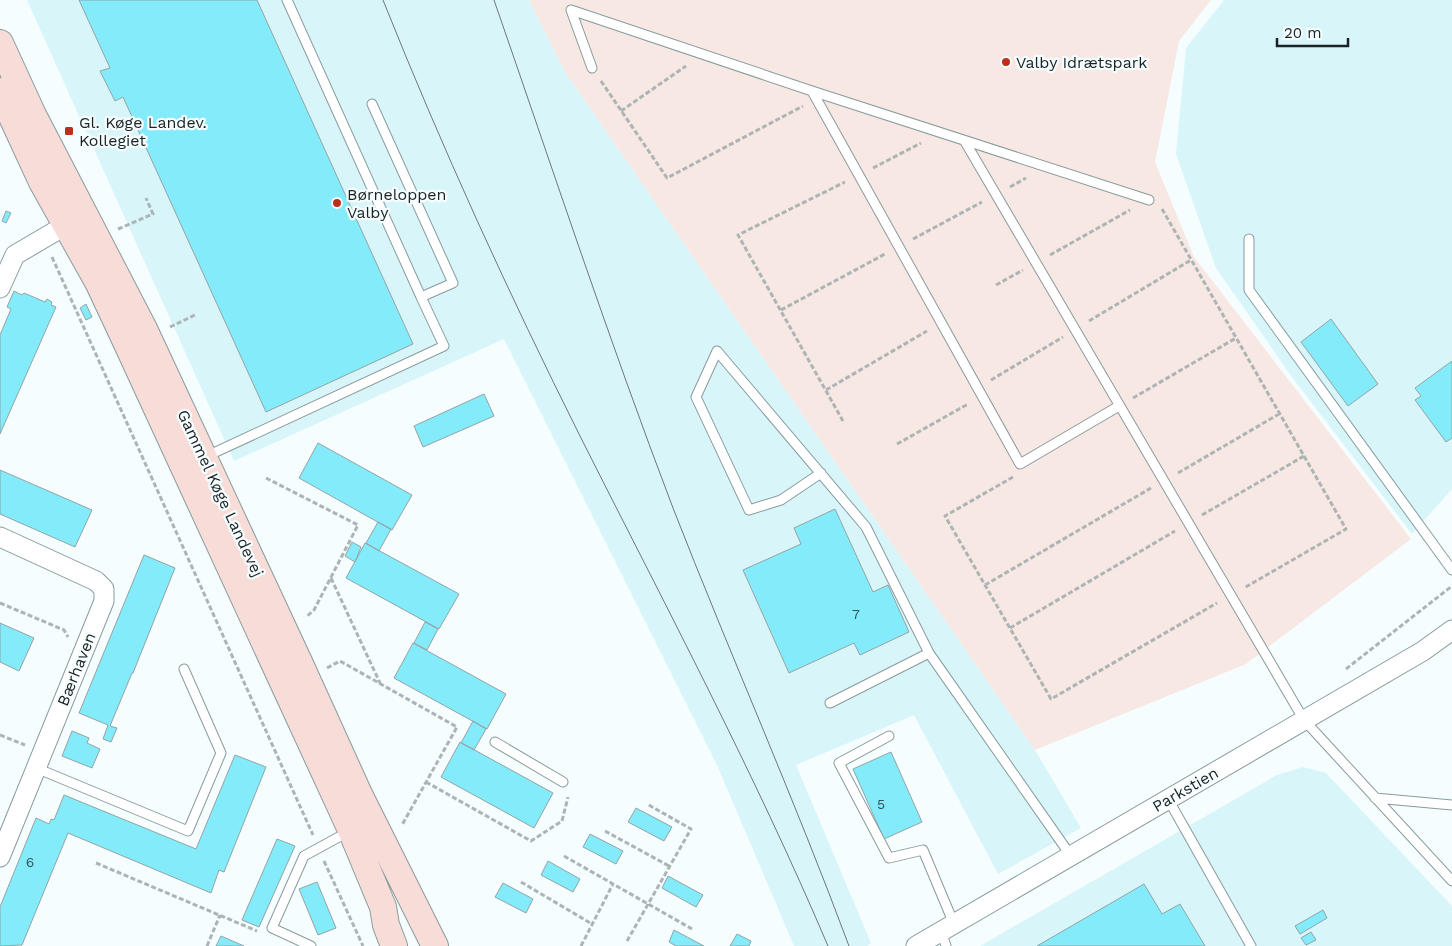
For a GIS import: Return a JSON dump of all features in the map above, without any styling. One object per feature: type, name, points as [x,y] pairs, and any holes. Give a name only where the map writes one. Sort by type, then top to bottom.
[{"type":"main road","name":"Gammel Køge Landevej","points":[[0,43],[33,115],[144,329],[194,462],[361,825],[387,851],[435,946]]},
{"type":"main road","name":"Gammel Køge Landevej","points":[[0,91],[42,182],[99,284],[285,632],[306,678],[361,825],[386,925],[394,946]]},
{"type":"street","points":[[0,288],[15,255],[66,225]]},
{"type":"street","name":"Bærhaven","points":[[0,537],[87,576],[104,589],[104,600],[0,857]]},
{"type":"street","name":"Parkstien","points":[[916,946],[947,934],[1071,856],[1423,650],[1452,630]]},
{"type":"lane","points":[[194,462],[444,346],[287,0]]},
{"type":"lane","points":[[592,68],[571,10],[814,95],[964,140],[1149,200]]},
{"type":"lane","points":[[814,95],[1020,464],[1120,406]]},
{"type":"lane","points":[[372,104],[453,283],[421,297]]},
{"type":"lane","points":[[964,140],[1304,720],[1452,880]]},
{"type":"lane","points":[[1249,239],[1249,290],[1452,570]]},
{"type":"lane","points":[[821,473],[781,500],[749,510],[696,397],[717,350],[821,473],[866,527],[929,653],[1071,856]]},
{"type":"lane","points":[[830,703],[929,653]]},
{"type":"lane","points":[[36,768],[188,831],[221,753],[184,668]]},
{"type":"lane","points":[[890,736],[839,763],[890,858],[923,850],[947,934]]},
{"type":"lane","points":[[494,742],[563,782]]},
{"type":"lane","points":[[1375,798],[1452,806]]},
{"type":"lane","points":[[1168,800],[1251,946]]},
{"type":"lane","points":[[311,946],[272,928],[304,856],[361,825]]},
{"type":"path","points":[[620,111],[704,55]]},
{"type":"path","points":[[592,68],[667,178],[814,95]]},
{"type":"path","points":[[843,421],[738,235],[941,133]]},
{"type":"path","points":[[97,238],[153,214],[146,198]]},
{"type":"path","points":[[44,238],[362,946]]},
{"type":"path","points":[[826,390],[941,323]]},
{"type":"path","points":[[1120,406],[1236,338]]},
{"type":"path","points":[[896,444],[982,396]]},
{"type":"path","points":[[985,585],[1279,414]]},
{"type":"path","points":[[1010,628],[1304,456]]},
{"type":"path","points":[[266,478],[358,525],[314,610],[285,632]]},
{"type":"path","points":[[331,578],[380,684]]},
{"type":"path","points":[[0,603],[64,630],[80,659]]},
{"type":"path","points":[[306,678],[340,661],[457,727],[387,851]]},
{"type":"path","points":[[426,782],[531,841],[562,821],[569,794]]},
{"type":"path","points":[[627,941],[691,829],[647,804]]},
{"type":"path","points":[[605,832],[669,866]]},
{"type":"path","points":[[564,856],[692,929]]},
{"type":"path","points":[[96,863],[261,933],[272,928]]},
{"type":"path","points":[[521,882],[592,924]]},
{"type":"path","points":[[581,946],[613,884]]},
{"type":"path","points":[[207,946],[220,916]]},
{"type":"shaded area","points":[[27,0],[529,0],[565,72],[1035,750],[1081,828],[998,874],[914,715],[796,765],[871,943],[867,946],[794,946],[717,765],[504,339],[234,461]]},
{"type":"shaded area","points":[[529,0],[1211,0],[1179,41],[1155,162],[1194,257],[1411,539],[1246,664],[1035,750],[565,72]]},
{"type":"shaded area","points":[[1224,0],[1452,0],[1452,489],[1412,534],[1292,377],[1216,268],[1176,154],[1186,48]]},
{"type":"shaded area","points":[[1303,767],[1326,773],[1452,906],[1452,946],[980,946],[1277,775]]},
{"type":"building","points":[[79,0],[257,0],[413,344],[266,412],[123,97],[115,101],[100,71],[110,68]]},
{"type":"building","points":[[6,211],[11,213],[6,223],[2,221]]},
{"type":"building","points":[[14,291],[45,302],[47,299],[52,302],[51,305],[56,307],[0,434],[0,335],[11,309],[7,307]]},
{"type":"building","points":[[86,304],[92,317],[86,320],[80,308]]},
{"type":"building","points":[[1331,319],[1378,384],[1348,406],[1301,342]]},
{"type":"building","points":[[1452,361],[1452,438],[1446,442],[1415,400],[1421,396],[1415,388]]},
{"type":"building","points":[[484,394],[494,416],[423,447],[414,426]]},
{"type":"building","points":[[318,443],[412,495],[392,530],[299,478]]},
{"type":"building","points":[[0,470],[92,510],[75,547],[0,514]]},
{"type":"building","points":[[835,509],[873,592],[888,585],[909,632],[860,655],[854,643],[789,673],[743,570],[801,544],[794,528]]},
{"type":"building","points":[[378,522],[391,529],[379,551],[366,543]]},
{"type":"building","points":[[352,542],[361,547],[355,562],[345,556]]},
{"type":"building","points":[[365,543],[459,594],[439,629],[346,578]]},
{"type":"building","points":[[144,555],[175,568],[110,726],[117,728],[111,742],[103,739],[108,725],[79,713]]},
{"type":"building","points":[[425,622],[438,629],[427,650],[414,643]]},
{"type":"building","points":[[0,623],[34,638],[19,671],[0,662]]},
{"type":"building","points":[[413,643],[506,694],[487,729],[394,678]]},
{"type":"building","points":[[473,721],[486,729],[474,750],[461,743]]},
{"type":"building","points":[[72,731],[89,738],[87,743],[100,749],[92,768],[62,756]]},
{"type":"building","points":[[460,742],[553,793],[534,828],[441,777]]},
{"type":"building","points":[[891,752],[922,822],[884,839],[853,769]]},
{"type":"building","points":[[235,755],[266,767],[224,872],[219,870],[211,893],[68,833],[22,945],[0,946],[0,907],[36,818],[49,824],[51,819],[54,820],[64,795],[196,849]]},
{"type":"building","points":[[636,808],[672,827],[664,841],[628,822]]},
{"type":"building","points":[[590,834],[623,851],[616,864],[583,847]]},
{"type":"building","points":[[277,839],[295,846],[259,927],[242,920]]},
{"type":"building","points":[[548,861],[580,879],[573,892],[541,875]]},
{"type":"building","points":[[668,876],[703,895],[696,907],[662,888]]},
{"type":"building","points":[[317,882],[336,928],[318,935],[299,889]]},
{"type":"building","points":[[503,883],[533,899],[526,913],[495,897]]},
{"type":"building","points":[[1144,884],[1162,914],[1180,904],[1205,946],[1037,946]]},
{"type":"building","points":[[1323,910],[1327,918],[1300,934],[1295,926]]},
{"type":"building","points":[[674,930],[704,946],[676,946],[669,942]]},
{"type":"building","points":[[1311,932],[1316,940],[1306,945],[1301,938]]},
{"type":"building","points":[[737,934],[751,941],[749,946],[730,946]]},
{"type":"building","points":[[221,936],[244,946],[216,946]]},
{"type":"tram line","points":[[383,0],[429,111],[502,275],[580,436],[739,753],[800,881],[828,946]]},
{"type":"tram line","points":[[494,0],[649,445],[849,946]]},
{"type":"place","name":"Valby Idrætspark","points":[[1006,62]]},
{"type":"place","name":"Gl. Køge Landev. Kollegiet","points":[[69,131]]},
{"type":"place","name":"Børneloppen Valby","points":[[337,203]]}]
